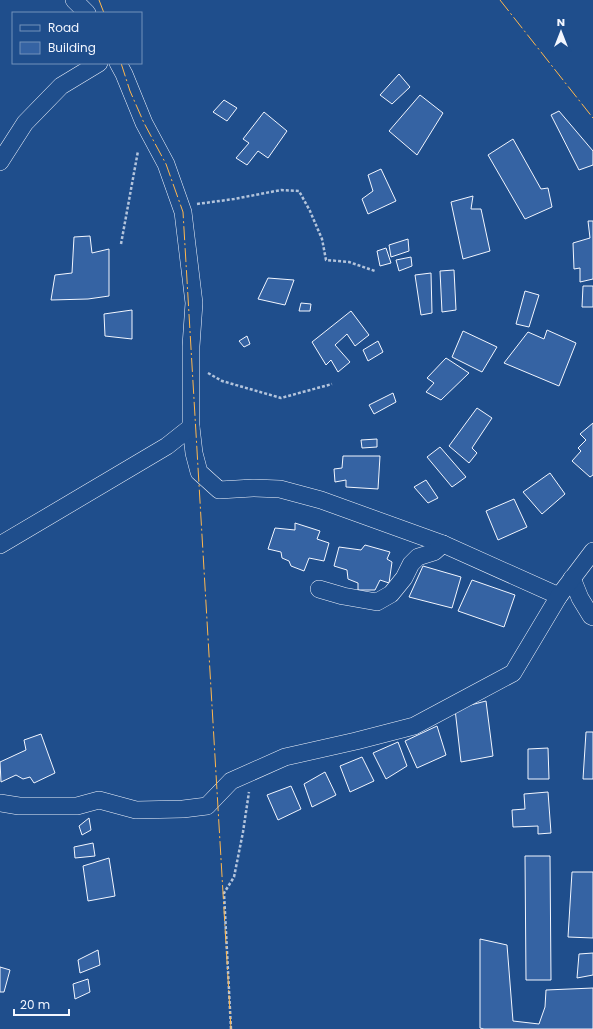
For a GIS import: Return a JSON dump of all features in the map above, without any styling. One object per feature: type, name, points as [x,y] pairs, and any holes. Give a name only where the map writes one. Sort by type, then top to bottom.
[{"type":"street","points":[[74,0],[86,12]]},
{"type":"street","points":[[0,162],[25,123],[61,86],[97,64]]},
{"type":"street","points":[[119,64],[144,123],[166,164],[184,212],[194,303],[191,365],[192,427],[194,453],[199,472],[219,490],[253,488],[280,489],[321,500],[443,544],[559,596]]},
{"type":"street","points":[[0,545],[167,446],[192,427]]},
{"type":"street","points":[[319,589],[344,596],[377,602],[391,594],[404,578],[411,564],[418,557],[434,552],[443,544]]},
{"type":"street","points":[[0,803],[19,806],[77,806],[99,800],[136,810],[183,809],[207,806],[231,781],[284,757],[414,726],[513,673],[559,596],[593,552]]},
{"type":"street","points":[[572,578],[580,598],[593,617]]},
{"type":"path","points":[[121,244],[144,123]]},
{"type":"path","points":[[181,206],[234,199],[281,190],[300,191],[322,239],[326,260],[349,262],[375,271]]},
{"type":"path","points":[[191,365],[222,381],[281,398],[332,384]]},
{"type":"path","points":[[231,1029],[224,893],[234,877],[254,771]]},
{"type":"building","points":[[399,74],[410,87],[392,104],[380,95]]},
{"type":"building","points":[[420,95],[443,113],[417,155],[389,131]]},
{"type":"building","points":[[224,100],[237,108],[227,121],[213,112]]},
{"type":"building","points":[[559,111],[593,151],[593,165],[579,170],[551,115]]},
{"type":"building","points":[[264,112],[287,131],[268,158],[258,151],[247,165],[236,158],[249,143],[243,139]]},
{"type":"building","points":[[513,139],[541,189],[548,188],[552,207],[525,219],[488,155]]},
{"type":"building","points":[[381,169],[396,201],[368,214],[362,199],[373,191],[368,175]]},
{"type":"building","points":[[473,196],[471,209],[481,209],[490,251],[463,259],[451,202]]},
{"type":"building","points":[[588,221],[593,221],[593,279],[580,282],[580,268],[574,269],[573,243],[590,238]]},
{"type":"building","points":[[90,236],[92,253],[109,249],[109,296],[88,299],[51,300],[55,275],[72,273],[74,237]]},
{"type":"building","points":[[408,239],[409,251],[391,257],[389,245]]},
{"type":"building","points":[[386,248],[391,263],[380,266],[377,251]]},
{"type":"building","points":[[411,257],[412,266],[399,271],[396,260]]},
{"type":"building","points":[[454,270],[456,310],[442,312],[440,271]]},
{"type":"building","points":[[431,273],[432,313],[421,315],[415,275]]},
{"type":"building","points":[[268,278],[294,280],[285,305],[258,299]]},
{"type":"building","points":[[583,286],[593,286],[593,307],[582,307]]},
{"type":"building","points":[[525,291],[539,295],[529,327],[516,324]]},
{"type":"building","points":[[301,303],[311,304],[310,311],[299,311]]},
{"type":"building","points":[[132,310],[132,339],[105,336],[104,314]]},
{"type":"building","points":[[351,311],[369,335],[355,346],[347,334],[335,345],[350,362],[338,372],[331,360],[326,365],[312,342]]},
{"type":"building","points":[[547,330],[576,343],[559,386],[504,363],[528,332],[544,339]]},
{"type":"building","points":[[463,331],[497,347],[482,372],[452,357]]},
{"type":"building","points":[[247,336],[250,344],[244,347],[239,341]]},
{"type":"building","points":[[378,341],[383,352],[368,361],[363,350]]},
{"type":"building","points":[[446,358],[469,373],[441,400],[426,392],[434,383],[427,378]]},
{"type":"building","points":[[393,393],[396,402],[374,414],[369,405]]},
{"type":"building","points":[[477,408],[492,418],[472,448],[477,453],[469,463],[449,446]]},
{"type":"building","points":[[593,423],[593,475],[590,477],[572,461],[581,451],[578,448],[586,440],[580,434]]},
{"type":"building","points":[[377,439],[377,447],[362,448],[361,440]]},
{"type":"building","points":[[440,447],[466,477],[452,487],[427,457]]},
{"type":"building","points":[[343,456],[380,456],[378,489],[346,487],[346,480],[335,482],[334,469],[342,468]]},
{"type":"building","points":[[550,473],[565,494],[542,514],[523,492]]},
{"type":"building","points":[[426,480],[438,498],[428,503],[414,487]]},
{"type":"building","points":[[514,499],[527,527],[498,540],[486,511]]},
{"type":"building","points":[[295,523],[320,531],[317,539],[329,543],[324,561],[309,558],[304,571],[291,566],[289,561],[282,558],[281,552],[268,549],[275,528],[295,530]]},
{"type":"building","points":[[365,545],[390,552],[387,559],[392,562],[389,583],[380,580],[375,590],[358,590],[358,583],[348,579],[347,570],[334,566],[339,547],[361,550]]},
{"type":"building","points":[[423,566],[461,577],[452,608],[409,597]]},
{"type":"building","points":[[472,580],[515,595],[504,627],[458,611]]},
{"type":"building","points":[[486,701],[493,756],[461,762],[455,709]]},
{"type":"building","points":[[437,726],[446,755],[417,768],[405,741]]},
{"type":"building","points":[[586,732],[593,732],[593,779],[583,779]]},
{"type":"building","points":[[41,734],[55,773],[34,783],[30,777],[23,779],[16,775],[1,782],[0,762],[26,750],[24,740]]},
{"type":"building","points":[[398,742],[407,766],[386,779],[373,753]]},
{"type":"building","points":[[548,748],[549,779],[528,779],[528,749]]},
{"type":"building","points":[[362,757],[374,781],[350,792],[340,766]]},
{"type":"building","points":[[325,772],[336,795],[312,807],[304,784]]},
{"type":"building","points":[[291,786],[301,809],[278,820],[267,795]]},
{"type":"building","points":[[548,792],[551,833],[538,834],[538,826],[513,827],[512,810],[525,809],[524,794]]},
{"type":"building","points":[[89,818],[91,830],[82,835],[79,826]]},
{"type":"building","points":[[93,843],[95,856],[75,858],[74,847]]},
{"type":"building","points":[[525,856],[550,856],[551,980],[526,980]]},
{"type":"building","points":[[109,858],[115,896],[88,901],[83,866]]},
{"type":"building","points":[[572,872],[593,872],[593,938],[568,937]]},
{"type":"building","points":[[480,939],[507,945],[513,1021],[539,1024],[545,1007],[546,990],[593,988],[593,1029],[480,1028]]},
{"type":"building","points":[[98,950],[100,965],[80,973],[78,960]]},
{"type":"building","points":[[593,953],[593,975],[577,978],[579,954]]},
{"type":"building","points":[[0,967],[10,970],[4,992],[0,992]]},
{"type":"building","points":[[88,979],[90,992],[75,999],[73,984]]},
{"type":"power","points":[[99,0],[104,12]]},
{"type":"power","points":[[500,0],[593,118]]},
{"type":"power","points":[[121,64],[130,91],[144,123],[166,164],[183,212],[231,1029]]}]
